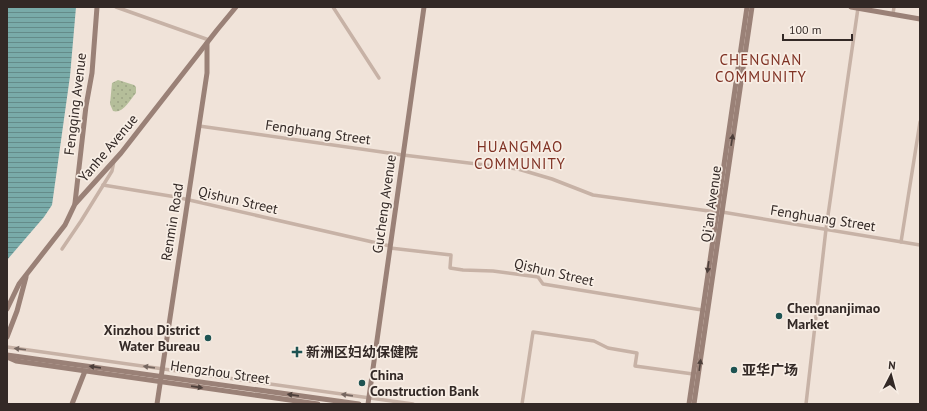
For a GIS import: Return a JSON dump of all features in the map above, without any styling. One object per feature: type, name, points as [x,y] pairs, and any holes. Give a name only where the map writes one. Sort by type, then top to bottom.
[{"type":"main road","name":"Fengqing Avenue","points":[[75,204],[86,106],[92,73],[97,7]]},
{"type":"main road","name":"Yanhe Avenue","points":[[7,309],[19,284],[65,225],[75,204],[114,161],[236,7]]},
{"type":"main road","name":"Gucheng Avenue","points":[[368,404],[424,7]]},
{"type":"main road","name":"Qi'an Avenue","points":[[694,404],[747,7]]},
{"type":"main road","name":"Qi'an Avenue","points":[[689,404],[702,310],[752,7]]},
{"type":"main road","points":[[851,7],[920,19]]},
{"type":"main road","name":"Renmin Road","points":[[157,404],[207,73],[208,42]]},
{"type":"main road","points":[[7,337],[17,311],[26,275]]},
{"type":"main road","name":"Hengzhou Street","points":[[7,356],[16,361],[85,371],[359,404]]},
{"type":"main road","name":"Hengzhou Street","points":[[7,356],[318,404]]},
{"type":"main road","points":[[72,404],[85,371]]},
{"type":"street","points":[[116,7],[208,42]]},
{"type":"street","points":[[333,7],[379,78]]},
{"type":"street","points":[[893,14],[894,7]]},
{"type":"street","points":[[806,404],[826,229],[858,8]]},
{"type":"street","points":[[901,242],[920,122]]},
{"type":"street","name":"Fenghuang Street","points":[[199,126],[403,155],[518,169],[552,179],[593,195],[719,212],[920,245]]},
{"type":"street","points":[[62,248],[104,185],[112,171],[114,161]]},
{"type":"street","name":"Qishun Street","points":[[104,185],[188,200],[390,247],[451,255],[450,268],[493,271],[538,277],[543,284],[702,310]]},
{"type":"street","points":[[522,404],[533,332],[594,341],[608,348],[637,352],[635,366],[693,374]]},
{"type":"street","points":[[7,347],[413,404]]},
{"type":"green space","points":[[118,80],[134,85],[136,87],[136,93],[126,106],[120,110],[113,111],[110,104],[112,83]]},
{"type":"water","points":[[7,7],[76,7],[70,76],[52,205],[44,217],[7,260]]},
{"type":"place","name":"Chengnanjimao Market","points":[[779,316]]},
{"type":"place","name":"Xinzhou District Water Bureau","points":[[208,338]]},
{"type":"place","name":"新洲区妇幼保健院","points":[[297,352]]},
{"type":"place","name":"亚华广场","points":[[734,370]]},
{"type":"place","name":"China Construction Bank","points":[[362,383]]},
{"type":"district","name":"CHENGNAN COMMUNITY","points":[[761,68]]},
{"type":"district","name":"HUANGMAO COMMUNITY","points":[[520,154]]}]
